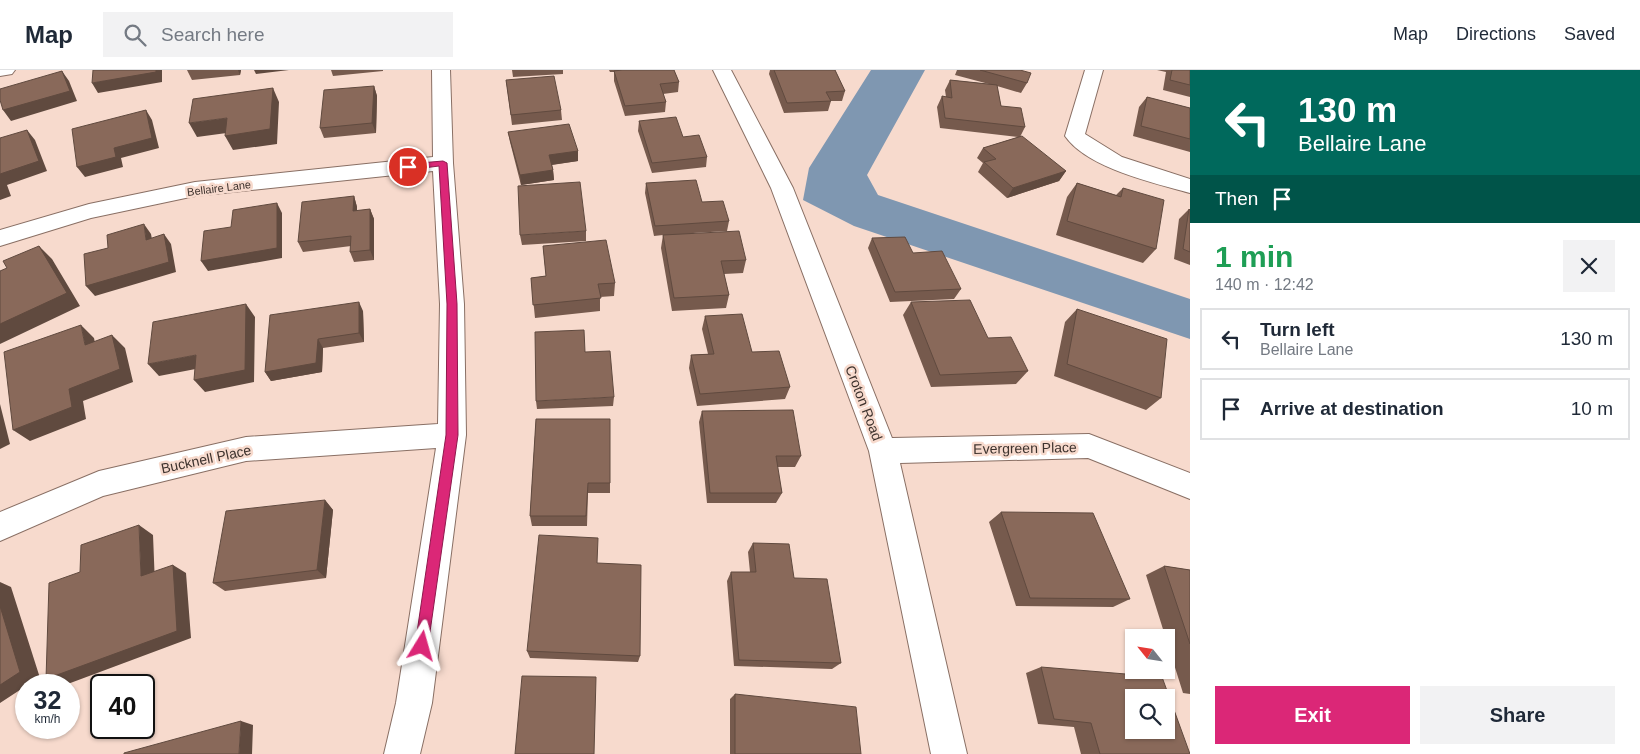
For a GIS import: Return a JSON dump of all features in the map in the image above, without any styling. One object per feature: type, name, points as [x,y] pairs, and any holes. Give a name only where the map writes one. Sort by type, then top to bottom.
[{"type":"street","points":[[0,71],[6,70]]},
{"type":"street","points":[[402,754],[414,703],[452,435],[452,304],[443,163],[441,70]]},
{"type":"street","name":"Croton Road","points":[[722,70],[782,188],[883,451],[949,754]]},
{"type":"street","points":[[1094,70],[1075,136],[1091,150],[1115,164],[1190,186]]},
{"type":"street","name":"Bellaire Lane","points":[[0,238],[89,211],[195,189],[443,163]]},
{"type":"street","name":"Bucknell Place","points":[[0,527],[99,484],[246,449],[452,435]]},
{"type":"street","name":"Evergreen Place","points":[[883,451],[1089,446],[1190,486]]},
{"type":"water","points":[[871,70],[925,70],[867,175],[878,195],[1190,299],[1190,339],[854,226],[803,200],[809,168]]},
{"type":"building","points":[[93,70],[156,70],[156,72],[92,83]]},
{"type":"building","points":[[674,70],[679,82],[660,84],[666,102],[625,106],[614,71]]},
{"type":"building","points":[[774,70],[835,70],[845,91],[826,92],[831,101],[787,103]]},
{"type":"building","points":[[980,70],[1020,70],[1031,73],[1027,83]]},
{"type":"building","points":[[1172,70],[1190,70],[1190,85],[1170,80]]},
{"type":"building","points":[[62,71],[70,91],[3,110],[0,100],[0,89]]},
{"type":"building","points":[[554,76],[561,110],[511,115],[506,80]]},
{"type":"building","points":[[950,80],[997,85],[1001,106],[1021,108],[1025,127],[945,118],[942,96],[952,98]]},
{"type":"building","points":[[374,86],[372,123],[320,128],[324,90]]},
{"type":"building","points":[[273,88],[270,129],[225,136],[227,118],[189,123],[193,99]]},
{"type":"building","points":[[1147,97],[1190,108],[1190,139],[1141,126]]},
{"type":"building","points":[[146,110],[152,138],[114,148],[116,157],[77,167],[72,129]]},
{"type":"building","points":[[676,117],[683,137],[699,135],[707,157],[652,163],[639,121]]},
{"type":"building","points":[[569,124],[578,151],[549,155],[553,170],[520,175],[508,132]]},
{"type":"building","points":[[27,130],[39,161],[0,174],[0,138]]},
{"type":"building","points":[[1022,136],[1066,171],[1013,188],[984,162],[996,159],[983,148]]},
{"type":"building","points":[[696,180],[702,202],[723,201],[729,221],[655,226],[646,183]]},
{"type":"building","points":[[580,182],[586,231],[520,235],[518,186]]},
{"type":"building","points":[[1077,183],[1121,197],[1123,188],[1164,200],[1156,249],[1067,221]]},
{"type":"building","points":[[354,196],[353,211],[370,209],[370,250],[350,252],[351,236],[298,242],[302,202]]},
{"type":"building","points":[[277,203],[277,248],[201,261],[204,231],[231,227],[233,210]]},
{"type":"building","points":[[1190,210],[1190,252],[1183,249]]},
{"type":"building","points":[[144,224],[146,240],[164,234],[169,262],[86,286],[84,254],[108,248],[107,235]]},
{"type":"building","points":[[739,231],[746,260],[721,261],[729,295],[674,298],[663,235]]},
{"type":"building","points":[[905,237],[913,253],[942,251],[961,289],[895,292],[872,238]]},
{"type":"building","points":[[606,240],[615,283],[598,284],[601,298],[533,305],[531,278],[546,276],[543,246]]},
{"type":"building","points":[[39,246],[67,293],[0,324],[0,271],[7,268],[3,261]]},
{"type":"building","points":[[970,300],[988,338],[1011,337],[1028,371],[940,375],[911,302]]},
{"type":"building","points":[[359,302],[359,333],[318,339],[316,363],[265,372],[270,315]]},
{"type":"building","points":[[246,304],[245,370],[194,380],[196,355],[148,364],[153,322]]},
{"type":"building","points":[[1077,309],[1167,339],[1161,398],[1067,364]]},
{"type":"building","points":[[742,314],[752,352],[779,351],[790,387],[700,394],[691,355],[714,354],[705,316]]},
{"type":"building","points":[[81,325],[85,345],[112,335],[120,369],[69,389],[72,407],[13,430],[4,352]]},
{"type":"building","points":[[584,330],[585,352],[610,351],[614,397],[536,401],[535,332]]},
{"type":"building","points":[[793,410],[801,456],[776,456],[782,493],[710,493],[702,411]]},
{"type":"building","points":[[536,419],[610,419],[610,483],[588,483],[586,516],[530,516]]},
{"type":"building","points":[[325,500],[317,570],[213,583],[226,511]]},
{"type":"building","points":[[1001,512],[1093,513],[1130,599],[1030,598]]},
{"type":"building","points":[[139,525],[141,576],[173,565],[177,631],[60,674],[46,674],[49,583],[80,572],[81,545]]},
{"type":"building","points":[[539,535],[598,538],[597,563],[641,565],[640,656],[527,651]]},
{"type":"building","points":[[753,543],[789,544],[794,578],[827,579],[841,663],[739,660],[731,572],[756,572]]},
{"type":"building","points":[[1164,566],[1190,570],[1190,644]]},
{"type":"building","points":[[0,606],[20,672],[0,685]]},
{"type":"building","points":[[1041,667],[1125,674],[1125,679],[1163,679],[1166,689],[1125,689],[1125,739],[1175,739],[1175,713],[1190,754],[1100,754],[1091,723],[1054,719]]},
{"type":"building","points":[[522,676],[596,677],[594,754],[515,754]]},
{"type":"building","points":[[735,694],[856,707],[861,754],[735,754]]},
{"type":"building","points":[[241,721],[239,754],[124,754],[124,753]]},
{"type":"route","points":[[408,167],[443,163],[452,304],[452,435],[422,646]]}]
